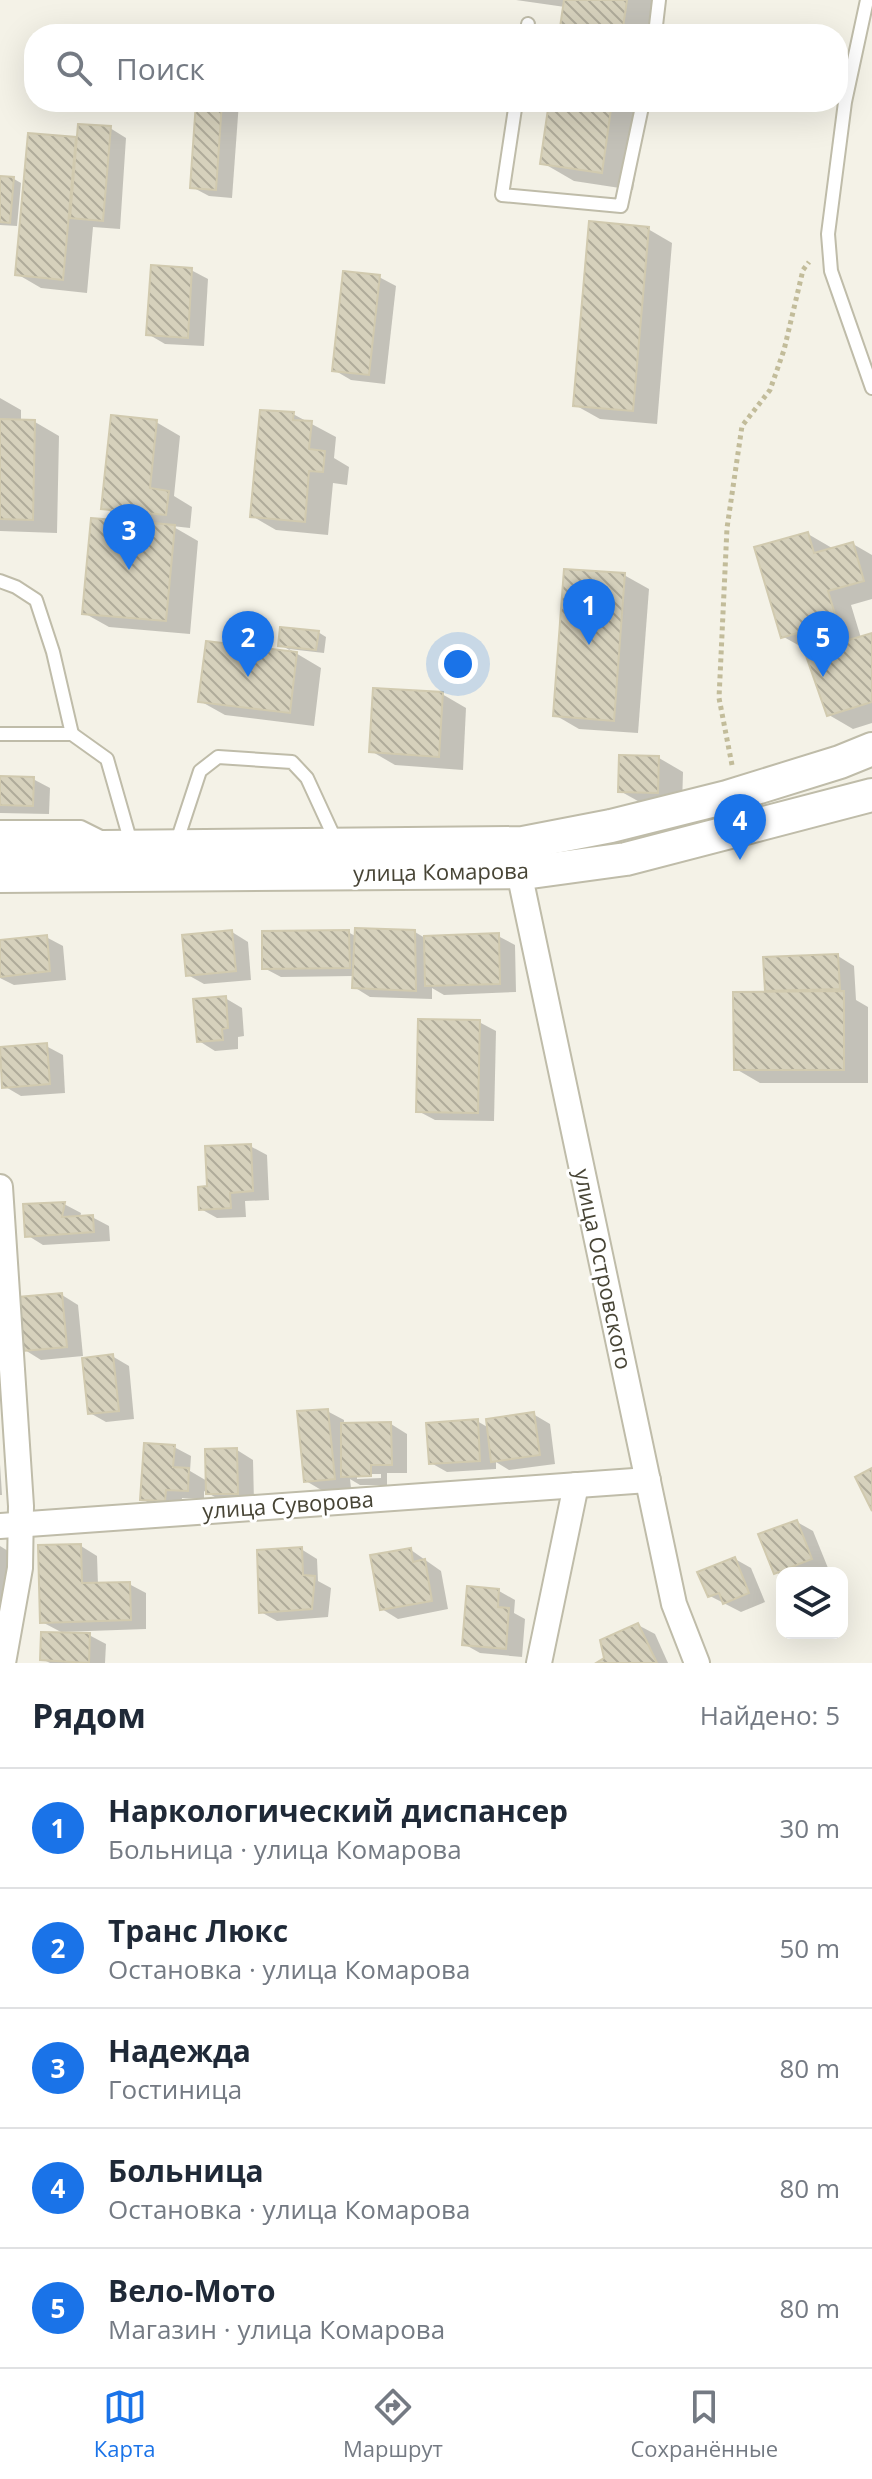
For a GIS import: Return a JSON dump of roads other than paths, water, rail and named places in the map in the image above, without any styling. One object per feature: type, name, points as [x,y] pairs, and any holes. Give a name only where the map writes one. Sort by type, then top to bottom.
[{"type":"street","name":"улица Комарова","points":[[0,848],[523,843],[611,826],[730,782],[840,762],[872,749]]},
{"type":"street","name":"улица Комарова","points":[[0,876],[519,872],[626,859],[872,795]]},
{"type":"street","name":"улица Островского","points":[[519,872],[674,1604],[697,1663]]},
{"type":"street","points":[[0,1187],[10,1524],[20,1568],[3,1663]]},
{"type":"street","name":"улица Суворова","points":[[10,1524],[648,1480]]},
{"type":"street","points":[[539,1663],[576,1485]]},
{"type":"lane","points":[[656,24],[659,0]]},
{"type":"lane","points":[[848,74],[867,0]]},
{"type":"lane","points":[[514,112],[502,195],[621,206],[641,112]]},
{"type":"lane","points":[[840,112],[828,234],[831,271],[872,388]]},
{"type":"lane","points":[[0,581],[36,600],[53,652],[72,734]]},
{"type":"lane","points":[[0,734],[72,734],[107,759],[126,847]]},
{"type":"lane","points":[[175,846],[200,771],[218,757],[292,762],[307,778],[338,844]]},
{"type":"lane","points":[[0,827],[81,827],[126,847]]},
{"type":"place","name":"Надежда","points":[[129,570]]},
{"type":"place","name":"Наркологический диспансер","points":[[589,645]]},
{"type":"place","name":"Транс Люкс","points":[[248,677]]},
{"type":"place","name":"Вело-Мото","points":[[823,677]]},
{"type":"place","name":"Больница","points":[[740,860]]}]
